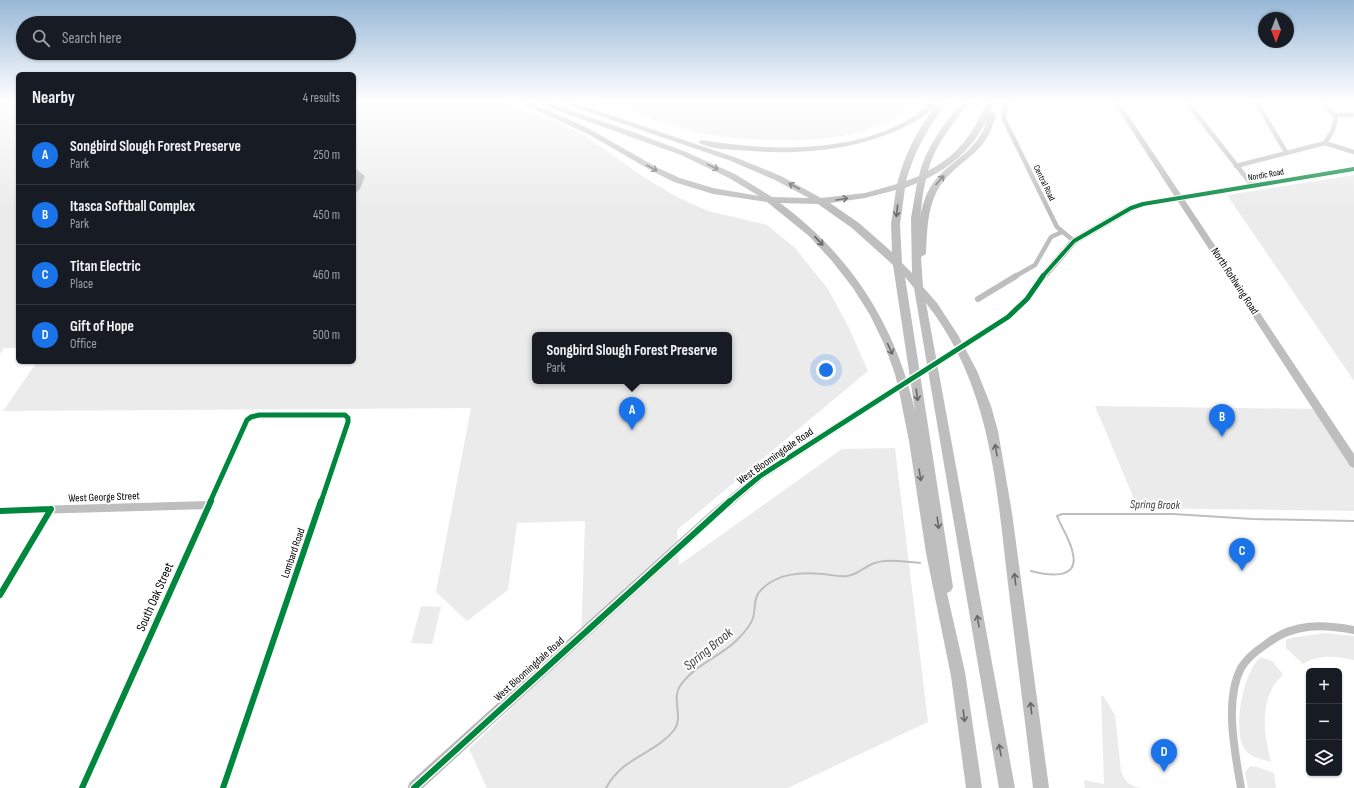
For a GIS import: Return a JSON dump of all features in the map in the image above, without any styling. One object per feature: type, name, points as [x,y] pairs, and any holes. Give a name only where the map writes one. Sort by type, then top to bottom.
[{"type":"highway","points":[[599,137],[650,167],[678,180],[734,194],[786,200],[833,200],[897,188],[947,164],[965,148],[972,137]]},
{"type":"highway","points":[[639,137],[672,148],[735,177],[788,214],[814,236],[849,276],[878,323],[900,373],[914,434],[932,554],[959,678]]},
{"type":"highway","points":[[669,137],[721,154],[769,173],[824,202],[873,239],[914,279],[934,304],[952,333],[972,369],[986,406],[993,433],[1006,512],[1042,788]]},
{"type":"highway","points":[[685,137],[705,143],[744,148],[791,150],[840,146],[875,137]]},
{"type":"highway","points":[[920,137],[909,157],[904,174],[897,204],[895,237],[906,324],[934,499],[974,788]]},
{"type":"highway","points":[[939,137],[927,161],[918,191],[915,212],[914,236],[920,299],[1007,788]]},
{"type":"highway","points":[[920,299],[921,245],[929,198],[936,185],[943,177],[982,142],[984,137]]},
{"type":"main road","name":"North Rohlwing Road","points":[[1140,137],[1354,463]]},
{"type":"street","name":"Central Road","points":[[1013,137],[1057,228],[1074,241]]},
{"type":"street","points":[[1213,137],[1252,185]]},
{"type":"street","points":[[1277,137],[1286,152]]},
{"type":"street","points":[[1325,143],[1329,137]]},
{"type":"street","points":[[1236,166],[1325,143],[1354,152]]},
{"type":"street","name":"Nordic Road","points":[[1181,199],[1252,185],[1354,169]]},
{"type":"street","name":"West Bloomingdale Road","points":[[414,788],[716,512],[758,477],[1001,322],[1023,304],[1074,241],[1131,208],[1143,204],[1181,199]]},
{"type":"street","points":[[978,299],[1035,265],[1051,237],[1062,232]]},
{"type":"street","name":"Lombard Road","points":[[223,788],[348,418],[347,416],[341,414],[259,415],[251,417]]},
{"type":"street","name":"South Oak Street","points":[[82,788],[246,423],[251,417]]},
{"type":"street","name":"West George Street","points":[[0,511],[209,505]]},
{"type":"street","points":[[0,595],[51,509]]},
{"type":"street","points":[[1241,788],[1233,710],[1236,685],[1241,669],[1255,652],[1271,638],[1290,629],[1311,625],[1354,630]]},
{"type":"shaded area","points":[[0,137],[16,137],[16,348],[4,348],[0,354]]},
{"type":"shaded area","points":[[356,137],[585,137],[645,178],[679,198],[708,211],[767,225],[795,248],[828,289],[849,328],[868,371],[677,530],[679,565],[842,449],[895,448],[928,722],[788,788],[487,788],[469,749],[581,641],[585,521],[517,523],[508,590],[467,621],[436,592],[471,408],[3,411],[36,364],[356,364]]},
{"type":"shaded area","points":[[722,137],[836,137],[808,140],[766,140]]},
{"type":"shaded area","points":[[356,169],[365,176],[360,189],[356,192]]},
{"type":"shaded area","points":[[1354,175],[1354,381],[1227,195]]},
{"type":"shaded area","points":[[1095,406],[1318,409],[1354,465],[1354,511],[1138,508]]},
{"type":"shaded area","points":[[421,606],[441,607],[432,644],[411,643]]},
{"type":"shaded area","points":[[1325,633],[1354,636],[1354,660],[1321,657],[1303,664],[1286,648],[1286,640],[1290,638]]},
{"type":"shaded area","points":[[1261,657],[1272,661],[1283,674],[1274,685],[1266,705],[1265,724],[1271,762],[1254,757],[1248,753],[1242,742],[1239,731],[1239,717],[1244,688],[1255,664]]},
{"type":"shaded area","points":[[1101,695],[1104,697],[1115,715],[1121,771],[1128,783],[1141,788],[1085,788],[1084,780],[1104,784]]},
{"type":"shaded area","points":[[1250,766],[1274,773],[1276,788],[1248,788],[1245,772]]},
{"type":"waterway","name":"Spring Brook","points":[[1031,571],[1045,574],[1060,574],[1071,569],[1074,563],[1072,549],[1057,516],[1062,514],[1173,514],[1253,519],[1354,521]]},
{"type":"waterway","name":"Spring Brook","points":[[606,788],[613,777],[621,769],[658,745],[674,730],[678,719],[677,697],[680,686],[692,672],[730,646],[744,633],[753,618],[758,593],[767,584],[782,577],[798,574],[815,573],[847,576],[857,573],[872,564],[883,561],[920,563]]},
{"type":"cycle path","points":[[414,788],[717,512],[760,476],[1008,317],[1027,299],[1041,279],[1074,241],[1131,208],[1143,204],[1354,169]]},
{"type":"cycle path","points":[[82,788],[247,420],[251,417],[259,415],[345,415],[348,418],[348,422],[223,788]]},
{"type":"cycle path","points":[[0,511],[51,509]]},
{"type":"cycle path","points":[[0,595],[51,509]]},
{"type":"place","name":"Songbird Slough Forest Preserve","points":[[632,430]]},
{"type":"place","name":"Itasca Softball Complex","points":[[1222,437]]},
{"type":"place","name":"Titan Electric","points":[[1242,571]]},
{"type":"place","name":"Gift of Hope","points":[[1164,772]]}]
